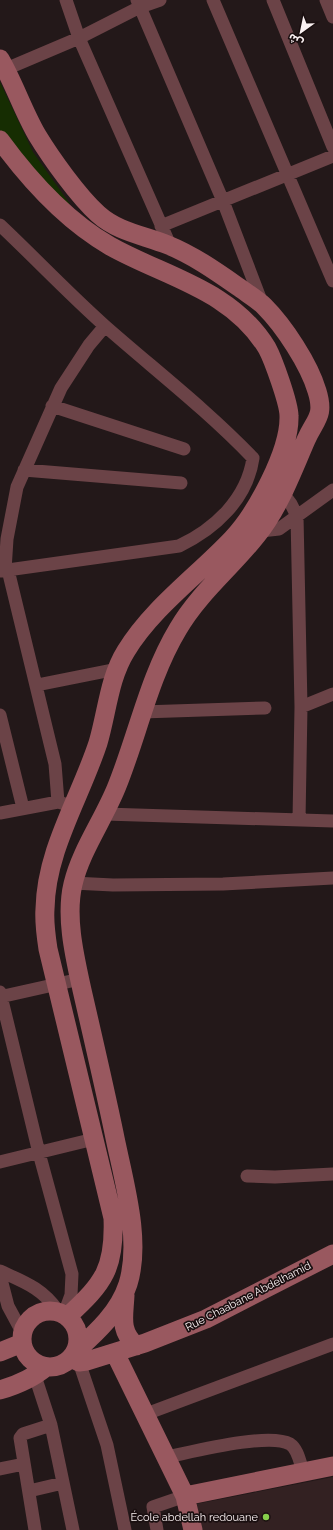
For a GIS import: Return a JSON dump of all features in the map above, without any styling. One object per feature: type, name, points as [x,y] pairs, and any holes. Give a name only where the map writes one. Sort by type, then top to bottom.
[{"type":"main road","points":[[3,64],[36,133],[77,191],[97,213],[124,230],[170,245],[214,270],[263,305],[285,331],[301,358],[317,391],[321,408],[326,417]]},
{"type":"main road","points":[[0,140],[17,163],[53,203],[73,221],[110,246],[198,286],[227,306],[256,334],[268,349],[289,410],[289,425],[286,441],[273,473],[260,499],[234,537],[149,621],[125,652],[117,669],[99,737],[70,804],[53,861],[44,907],[48,949],[113,1218],[114,1241],[109,1267],[98,1287],[66,1316]]},
{"type":"main road","points":[[276,371],[301,358]]},
{"type":"main road","points":[[289,410],[308,418],[326,417]]},
{"type":"main road","points":[[193,1530],[185,1496],[146,1414],[127,1349],[124,1328],[125,1292],[131,1268],[132,1233],[123,1178],[75,952],[71,913],[73,883],[79,864],[104,817],[160,663],[178,629],[208,588],[231,566],[261,532],[282,492],[308,435],[326,417]]},
{"type":"main road","points":[[70,804],[96,795],[104,817]]},
{"type":"main road","points":[[70,804],[81,827],[104,817]]},
{"type":"main road","name":"Rue Chaabane Abdelhamid","points":[[76,1357],[87,1361],[127,1349],[206,1319],[333,1254]]},
{"type":"main road","points":[[0,1390],[40,1371],[64,1364],[76,1357],[114,1312],[125,1292]]},
{"type":"main road","points":[[40,1371],[35,1362],[26,1354],[22,1338],[27,1322],[36,1314],[47,1310],[66,1316],[127,1349]]},
{"type":"main road","points":[[66,1316],[79,1337],[76,1357]]},
{"type":"main road","points":[[0,1352],[22,1338]]},
{"type":"main road","points":[[185,1496],[333,1466]]},
{"type":"street","points":[[66,0],[79,38],[170,245]]},
{"type":"street","points":[[3,64],[79,38],[138,4],[160,0]]},
{"type":"street","points":[[213,0],[333,281]]},
{"type":"street","points":[[273,0],[333,147]]},
{"type":"street","points":[[326,0],[333,17]]},
{"type":"street","points":[[138,4],[223,201],[263,305]]},
{"type":"street","points":[[161,226],[333,156]]},
{"type":"street","points":[[0,225],[105,326],[225,428],[253,458],[273,473]]},
{"type":"street","points":[[0,813],[23,808],[70,804],[55,764],[37,685],[4,570],[9,526],[17,487],[24,470],[52,406],[77,362],[105,326]]},
{"type":"street","points":[[52,406],[184,449]]},
{"type":"street","points":[[4,570],[179,546],[197,538],[230,509],[247,478],[253,458]]},
{"type":"street","points":[[24,470],[181,483]]},
{"type":"street","points":[[261,532],[279,529],[333,490]]},
{"type":"street","points":[[282,492],[292,504],[297,516],[301,707],[299,820]]},
{"type":"street","points":[[37,685],[117,669]]},
{"type":"street","points":[[301,707],[333,694]]},
{"type":"street","points":[[142,712],[264,708]]},
{"type":"street","points":[[0,715],[23,808]]},
{"type":"street","points":[[104,817],[333,821]]},
{"type":"street","points":[[73,883],[113,885],[223,884],[333,878]]},
{"type":"street","points":[[66,1316],[71,1295],[72,1274],[38,1153],[0,995],[80,979]]},
{"type":"street","points":[[0,1162],[94,1139]]},
{"type":"street","points":[[247,1176],[275,1177],[333,1174]]},
{"type":"street","points":[[0,1271],[36,1288],[48,1297],[66,1316]]},
{"type":"street","points":[[0,1274],[8,1306],[22,1338]]},
{"type":"street","points":[[146,1414],[333,1344]]},
{"type":"street","points":[[76,1357],[107,1445],[125,1530]]},
{"type":"street","points":[[40,1371],[73,1530]]},
{"type":"street","points":[[35,1530],[20,1443],[21,1436],[50,1425]]},
{"type":"street","points":[[167,1457],[259,1440],[281,1442],[289,1443],[294,1447],[303,1471]]},
{"type":"street","points":[[0,1469],[24,1464]]},
{"type":"street","points":[[29,1491],[63,1483]]},
{"type":"street","points":[[157,1530],[152,1512],[153,1507],[185,1496]]},
{"type":"shaded area","name":"École abdellah redouane","points":[[333,1477],[333,1530],[202,1530],[196,1504]]},
{"type":"green space","points":[[0,82],[33,152],[70,204],[63,210],[0,138]]},
{"type":"place","name":"École abdellah redouane","points":[[266,1517]]}]
